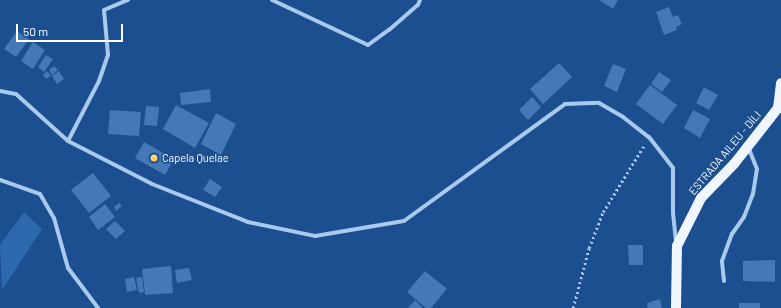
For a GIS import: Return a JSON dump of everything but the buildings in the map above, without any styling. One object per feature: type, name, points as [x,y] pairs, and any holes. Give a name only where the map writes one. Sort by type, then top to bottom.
[{"type":"main road","name":"ESTRADA AILEU - DÍLI","points":[[676,308],[677,246],[701,198],[748,146],[778,108],[781,83]]},
{"type":"street","points":[[68,141],[99,81],[108,55],[104,10],[128,0]]},
{"type":"street","points":[[272,0],[368,45],[418,6],[420,0]]},
{"type":"street","points":[[0,91],[16,94],[68,141],[152,184],[248,222],[315,236],[404,221],[566,104],[599,104],[623,117],[649,137],[673,168],[673,213],[677,246]]},
{"type":"street","points":[[724,281],[722,261],[732,234],[744,217],[753,194],[757,169],[748,146]]},
{"type":"street","points":[[0,180],[40,194],[54,218],[68,268],[98,308]]},
{"type":"path","points":[[573,308],[589,248],[604,212],[649,137]]},
{"type":"shaded area","points":[[24,212],[42,229],[2,290],[0,245]]},
{"type":"place","name":"Capela Quelae","points":[[154,158]]}]
